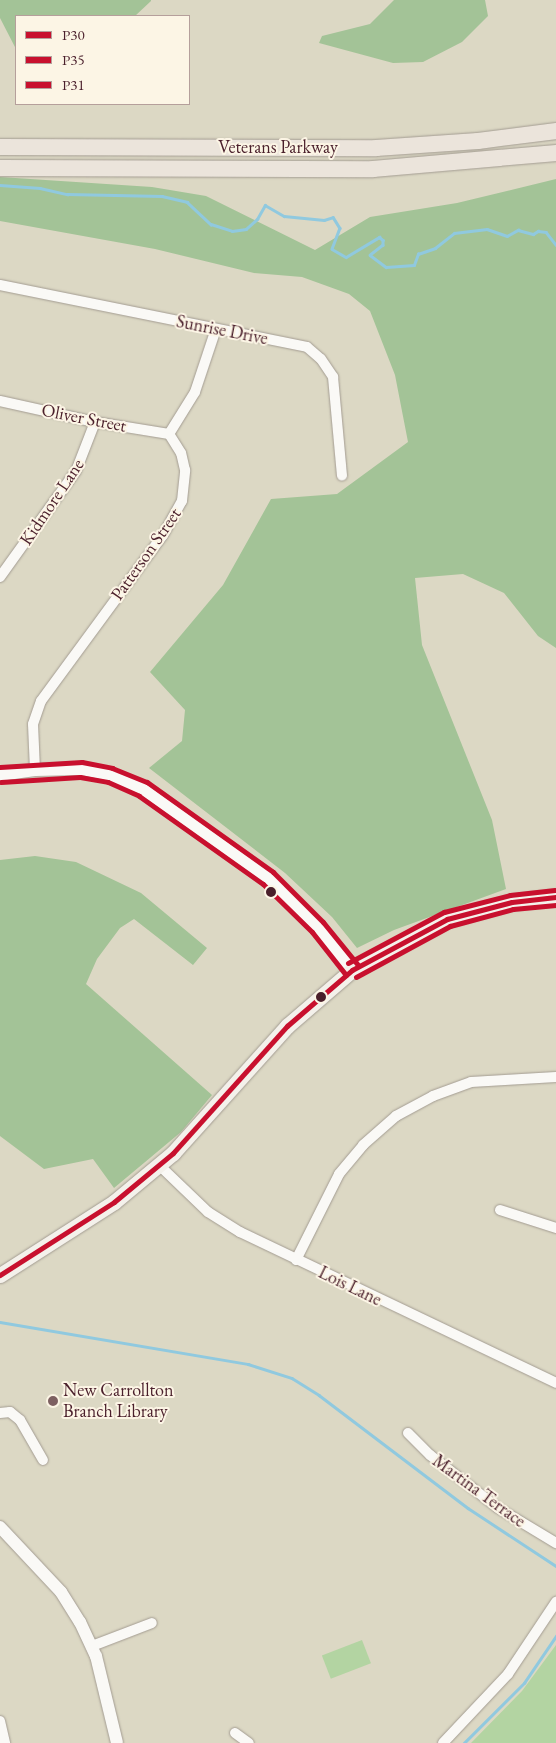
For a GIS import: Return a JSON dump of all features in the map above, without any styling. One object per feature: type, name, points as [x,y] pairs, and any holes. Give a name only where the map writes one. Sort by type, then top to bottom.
[{"type":"main road","name":"Veterans Parkway","points":[[0,147],[376,148],[478,141],[556,132]]},
{"type":"main road","name":"Veterans Parkway","points":[[0,168],[373,169],[556,153]]},
{"type":"main road","points":[[0,1275],[74,1230],[159,1165],[198,1129],[301,1012],[352,970],[446,919],[512,902],[556,896]]},
{"type":"street","name":"Sunrise Drive","points":[[0,285],[216,330],[301,344],[321,359],[334,383],[342,476]]},
{"type":"street","points":[[169,434],[195,392],[216,330]]},
{"type":"street","name":"Oliver Street","points":[[0,401],[95,422],[169,434]]},
{"type":"street","name":"Kidmore Lane","points":[[0,577],[76,471],[95,422]]},
{"type":"street","name":"Patterson Street","points":[[35,770],[34,724],[41,701],[163,535],[182,501],[185,470],[181,452],[169,434]]},
{"type":"street","points":[[0,775],[35,770],[96,771],[133,784],[153,795],[268,878],[308,917],[352,970]]},
{"type":"street","points":[[296,1260],[339,1174],[363,1145],[396,1116],[424,1100],[471,1082],[556,1077]]},
{"type":"street","name":"Lois Lane","points":[[159,1165],[215,1218],[296,1260],[556,1383]]},
{"type":"street","points":[[500,1210],[556,1228]]},
{"type":"street","points":[[0,1413],[10,1412],[20,1420],[43,1460]]},
{"type":"street","name":"Martina Terrace","points":[[408,1433],[430,1455],[498,1508],[556,1543]]},
{"type":"street","points":[[0,1527],[61,1592],[92,1646],[117,1743]]},
{"type":"street","points":[[443,1743],[508,1674],[556,1602]]},
{"type":"street","points":[[92,1646],[152,1623]]},
{"type":"street","points":[[0,1721],[5,1743]]},
{"type":"street","points":[[235,1733],[249,1743]]},
{"type":"green space","points":[[0,0],[151,0],[136,15],[15,15],[15,47],[0,18]]},
{"type":"green space","points":[[394,0],[485,0],[488,16],[462,42],[423,62],[393,63],[319,43],[322,36],[370,24]]},
{"type":"green space","points":[[0,177],[152,187],[206,196],[315,250],[370,217],[457,203],[556,179],[556,648],[538,636],[504,593],[463,574],[415,578],[422,645],[492,820],[506,889],[394,930],[357,948],[332,917],[285,873],[149,768],[182,741],[185,710],[150,672],[223,585],[271,499],[337,494],[408,442],[395,375],[370,311],[349,294],[302,277],[254,273],[155,249],[0,221]]},
{"type":"green space","points":[[35,856],[76,862],[141,893],[207,948],[193,965],[134,919],[120,928],[97,959],[86,984],[212,1095],[181,1132],[114,1188],[93,1159],[44,1169],[0,1136],[0,860]]},
{"type":"green space","points":[[362,1640],[371,1663],[331,1679],[322,1655]]},
{"type":"green space","points":[[556,1645],[556,1743],[471,1743],[522,1691]]},
{"type":"waterway","points":[[0,185],[40,188],[67,194],[162,196],[187,202],[211,224],[232,231],[246,229],[257,219],[265,205],[284,216],[324,220],[333,217],[340,228],[332,249],[346,257],[379,237],[383,240],[383,245],[370,255],[386,267],[414,265],[418,254],[435,248],[454,233],[487,229],[507,236],[518,230],[533,234],[538,231],[546,232],[556,245]]},
{"type":"waterway","points":[[0,1322],[248,1364],[292,1378],[319,1395],[468,1508],[556,1566]]},
{"type":"waterway","points":[[464,1743],[524,1683],[556,1636]]},
{"type":"transit line","name":"P31","points":[[0,767],[82,762],[112,768],[147,782],[273,872],[323,922],[358,965]]},
{"type":"transit line","name":"P35","points":[[1,782],[80,777],[108,782],[139,796],[263,884],[312,932],[346,975]]},
{"type":"transit line","name":"P31","points":[[348,963],[444,912],[510,895],[555,890]]},
{"type":"transit line","name":"P30","points":[[0,1275],[114,1202],[173,1153],[287,1026],[352,970],[447,919],[512,902],[556,897]]},
{"type":"transit line","name":"P35","points":[[356,977],[450,926],[513,909],[556,905]]},
{"type":"place","name":"New Carrollton Branch Library","points":[[53,1401]]}]
